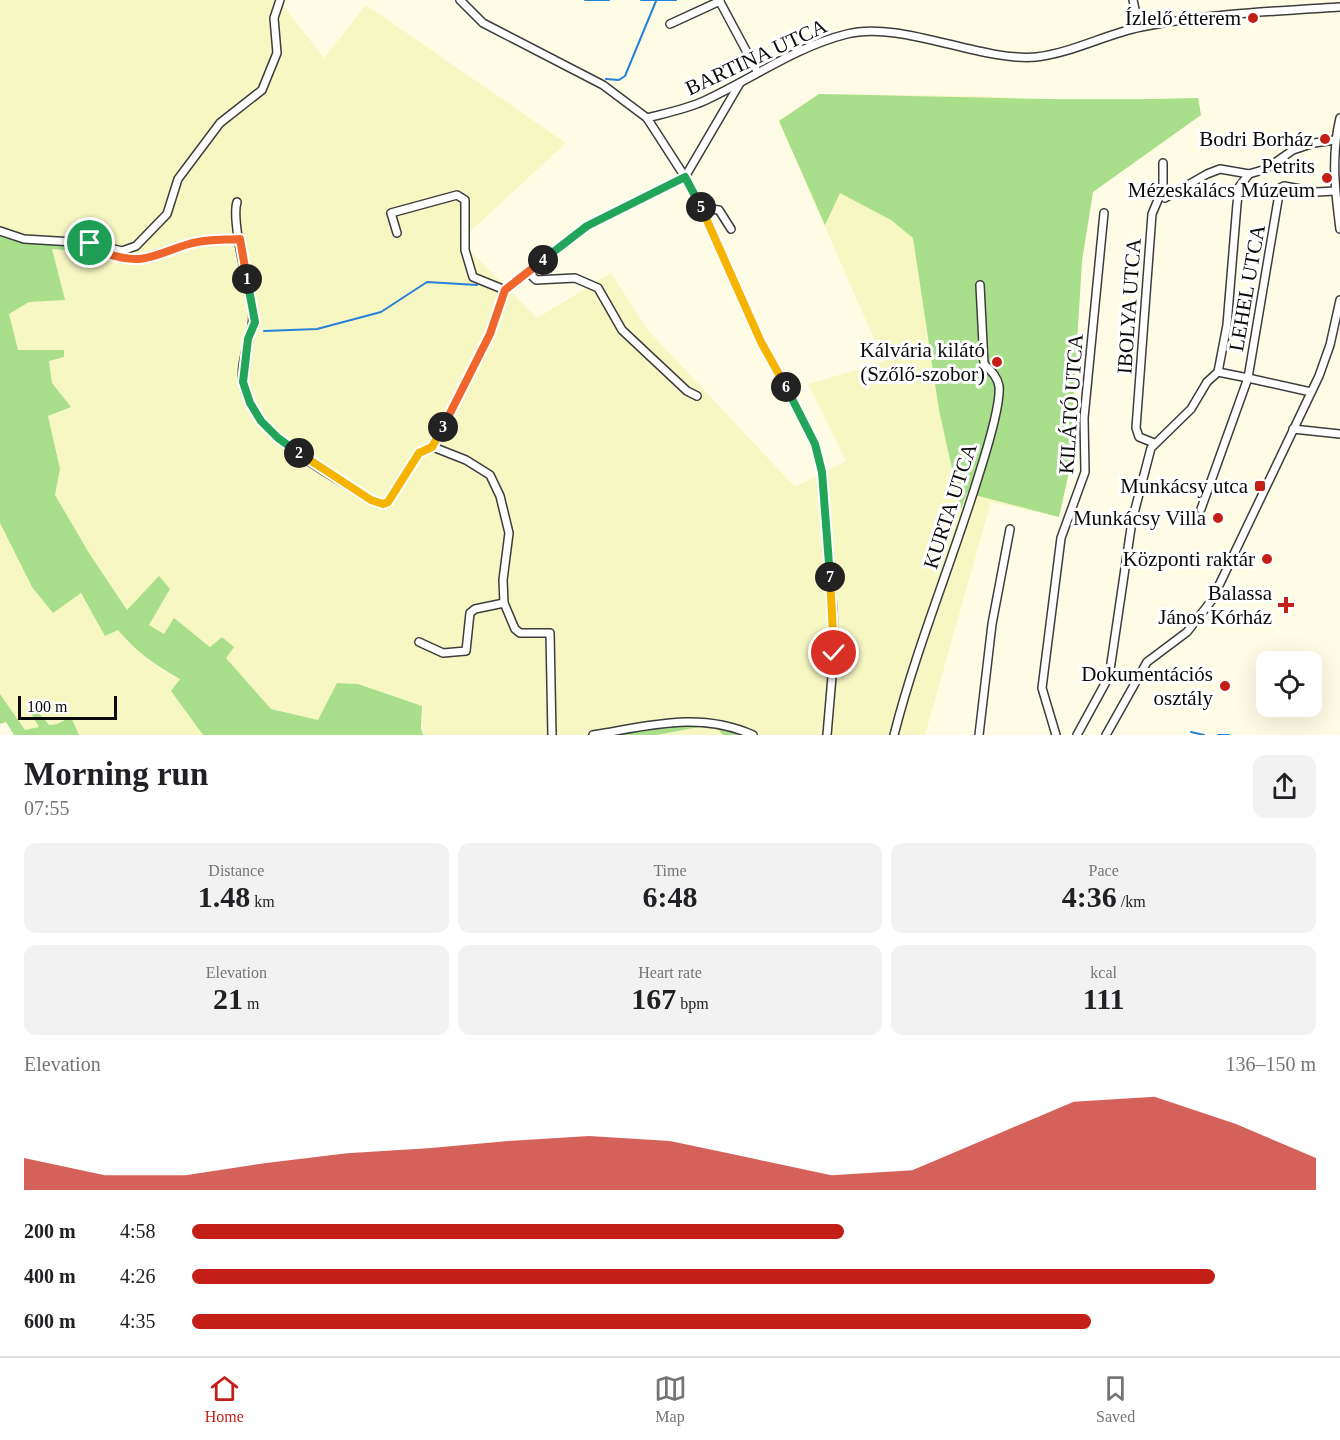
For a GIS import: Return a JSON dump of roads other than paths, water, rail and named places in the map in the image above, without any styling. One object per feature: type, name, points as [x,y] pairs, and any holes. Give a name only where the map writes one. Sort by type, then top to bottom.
[{"type":"street","points":[[0,231],[24,239],[90,243],[129,250],[167,214],[178,178],[220,123],[262,90],[278,53],[274,18],[280,0]]},
{"type":"street","points":[[460,0],[483,23],[603,85],[647,118],[702,208],[761,342],[815,444],[822,472],[834,653],[827,735]]},
{"type":"street","points":[[1133,0],[1138,27]]},
{"type":"street","points":[[670,24],[720,1],[757,71]]},
{"type":"street","name":"BARTINA UTCA","points":[[647,118],[702,102],[740,83],[757,71],[849,33],[880,32],[998,53],[1034,57],[1138,27],[1186,18],[1340,7]]},
{"type":"street","points":[[237,202],[240,239],[255,322],[248,339],[243,382],[250,403],[261,421],[298,453],[371,500],[383,504],[388,502],[419,453],[432,447],[490,334],[505,290],[566,240],[587,226],[685,177],[740,83]]},
{"type":"street","points":[[1340,118],[1335,140],[1335,192],[1340,229]]},
{"type":"street","points":[[1165,198],[1220,169],[1250,174],[1266,169],[1293,150],[1314,143],[1335,140]]},
{"type":"street","name":"IBOLYA UTCA","points":[[1152,446],[1139,437],[1136,428],[1152,214],[1163,188],[1163,163]]},
{"type":"street","points":[[1077,735],[1107,680],[1110,669],[1132,520],[1152,446],[1191,409],[1207,382],[1218,372],[1227,325],[1239,187],[1250,174]]},
{"type":"street","name":"LEHEL UTCA","points":[[1248,378],[1280,188],[1284,186],[1317,192],[1335,192]]},
{"type":"street","points":[[397,233],[391,213],[457,195],[465,200],[465,250],[472,277],[505,290]]},
{"type":"street","points":[[702,208],[719,210],[731,229]]},
{"type":"street","name":"KILÁTÓ UTCA","points":[[1056,735],[1042,688],[1061,538],[1085,472],[1084,418],[1104,213]]},
{"type":"street","points":[[104,247],[108,254],[141,259],[156,257],[194,243],[240,239]]},
{"type":"street","points":[[528,272],[536,280],[575,278],[598,288],[621,330],[687,391],[697,396]]},
{"type":"street","name":"KURTA UTCA","points":[[894,735],[910,673],[958,544],[974,492],[988,443],[999,388],[996,376],[984,364],[980,285]]},
{"type":"street","points":[[1106,735],[1147,662],[1187,632],[1212,600],[1311,392],[1330,345],[1340,300]]},
{"type":"street","points":[[1218,372],[1311,392]]},
{"type":"street","points":[[1201,509],[1248,378]]},
{"type":"street","points":[[1293,429],[1340,434]]},
{"type":"street","points":[[432,447],[466,460],[490,475],[494,482],[509,533],[503,580],[504,603],[515,629],[520,633],[550,633],[552,735]]},
{"type":"street","points":[[980,735],[992,624],[1010,529]]},
{"type":"street","points":[[419,642],[443,653],[466,651],[470,614],[475,609],[504,603]]},
{"type":"street","points":[[593,735],[696,720],[718,723],[753,735]]},
{"type":"waterway","points":[[585,0],[609,0]]},
{"type":"waterway","points":[[641,0],[676,0]]},
{"type":"waterway","points":[[606,79],[619,80],[625,76],[656,1]]},
{"type":"waterway","points":[[264,331],[317,329],[381,312],[427,282],[477,285]]},
{"type":"waterway","points":[[1191,732],[1204,735]]},
{"type":"waterway","points":[[1218,735],[1229,735]]},
{"type":"place","name":"Ízlelő étterem","points":[[1253,18]]},
{"type":"place","name":"Bodri Borház","points":[[1325,139]]},
{"type":"place","name":"Petrits Mézeskalács Múzeum","points":[[1327,178]]},
{"type":"place","name":"Kálvária kilátó (Szőlő-szobor)","points":[[997,362]]},
{"type":"place","name":"Munkácsy utca","points":[[1260,486]]},
{"type":"place","name":"Munkácsy Villa","points":[[1218,518]]},
{"type":"place","name":"Központi raktár","points":[[1267,559]]},
{"type":"place","name":"Balassa János Kórház","points":[[1286,605]]},
{"type":"place","name":"Dokumentációs osztály","points":[[1225,686]]}]
